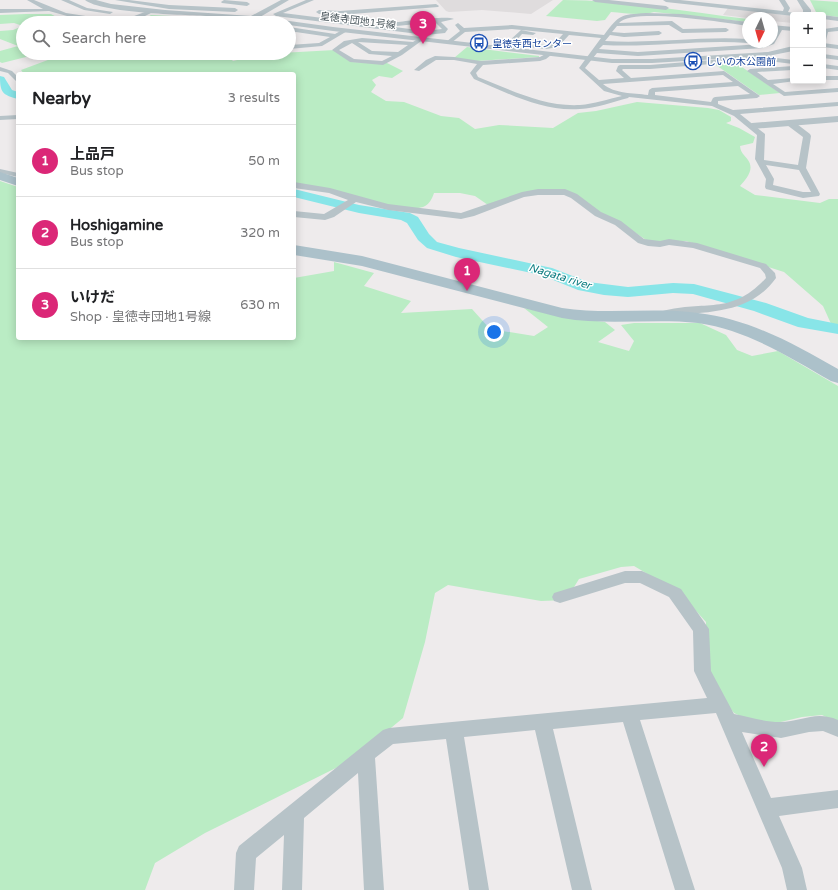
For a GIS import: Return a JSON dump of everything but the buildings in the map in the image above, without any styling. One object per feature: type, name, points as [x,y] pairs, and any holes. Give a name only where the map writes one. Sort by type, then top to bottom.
[{"type":"main road","points":[[0,176],[16,181]]},
{"type":"main road","points":[[296,250],[348,258],[528,306],[566,314],[610,317],[664,316],[714,320],[748,330],[838,377]]},
{"type":"street","points":[[30,0],[48,10],[71,16]]},
{"type":"street","points":[[64,0],[86,9],[114,13]]},
{"type":"street","name":"皇徳寺団地1号線","points":[[88,0],[111,6],[152,11],[235,16]]},
{"type":"street","points":[[118,0],[169,7],[235,10]]},
{"type":"street","points":[[256,16],[286,0]]},
{"type":"street","points":[[430,0],[463,30]]},
{"type":"street","points":[[595,0],[717,13],[722,6]]},
{"type":"street","points":[[666,0],[790,14]]},
{"type":"street","points":[[782,0],[787,8],[785,13]]},
{"type":"street","points":[[800,0],[807,12]]},
{"type":"street","points":[[218,1],[250,3],[226,15]]},
{"type":"street","points":[[290,16],[276,14],[308,1],[318,4]]},
{"type":"street","points":[[0,3],[12,12]]},
{"type":"street","points":[[370,4],[382,17]]},
{"type":"street","points":[[779,6],[786,7]]},
{"type":"street","points":[[290,8],[304,10]]},
{"type":"street","points":[[312,11],[332,13],[376,10],[440,9]]},
{"type":"street","points":[[0,11],[12,12],[48,10]]},
{"type":"street","points":[[121,14],[140,16],[152,11]]},
{"type":"street","points":[[742,23],[665,14],[629,16],[619,19],[582,67],[583,70],[608,91],[632,96],[714,104],[732,112],[761,134],[759,158],[770,179],[769,187],[803,195],[816,194],[802,168],[807,136],[790,123]]},
{"type":"street","points":[[296,17],[367,26],[421,36],[443,32],[445,29],[436,20]]},
{"type":"street","points":[[826,17],[838,19]]},
{"type":"street","points":[[616,24],[631,25],[691,22],[694,18]]},
{"type":"street","points":[[330,22],[367,19]]},
{"type":"street","points":[[367,26],[451,19]]},
{"type":"street","points":[[411,22],[421,36]]},
{"type":"street","points":[[670,23],[682,31],[734,30]]},
{"type":"street","name":"皇徳寺団地1号線","points":[[296,24],[375,34],[421,36],[449,42],[600,60],[637,62],[790,50]]},
{"type":"street","points":[[449,42],[463,30],[508,26],[538,32]]},
{"type":"street","points":[[778,30],[780,27],[790,29]]},
{"type":"street","points":[[826,30],[838,29]]},
{"type":"street","points":[[296,47],[320,45],[346,30]]},
{"type":"street","points":[[296,31],[336,36]]},
{"type":"street","points":[[567,33],[556,46],[546,47],[510,43],[521,32],[567,33],[607,35],[624,35],[663,32]]},
{"type":"street","points":[[526,44],[538,32]]},
{"type":"street","points":[[304,38],[313,33]]},
{"type":"street","points":[[365,40],[375,34]]},
{"type":"street","points":[[350,41],[335,50],[352,61],[383,63],[400,54],[414,44],[421,36]]},
{"type":"street","points":[[677,36],[684,41]]},
{"type":"street","points":[[826,38],[838,36]]},
{"type":"street","points":[[602,43],[629,44],[727,38],[742,40]]},
{"type":"street","points":[[330,40],[365,40],[414,44]]},
{"type":"street","points":[[350,41],[371,53],[400,54]]},
{"type":"street","points":[[826,45],[838,47]]},
{"type":"street","points":[[594,53],[638,54],[742,47]]},
{"type":"street","points":[[447,58],[458,50]]},
{"type":"street","points":[[417,70],[431,59],[447,58],[481,63],[540,59],[549,54]]},
{"type":"street","points":[[826,56],[838,58]]},
{"type":"street","points":[[629,79],[619,71],[620,67],[650,67],[761,58],[790,62]]},
{"type":"street","points":[[481,63],[473,72],[476,78],[530,99],[560,106],[582,107],[632,96]]},
{"type":"street","points":[[826,66],[838,68]]},
{"type":"street","points":[[790,68],[750,71],[784,94],[838,90]]},
{"type":"street","points":[[0,69],[10,72],[16,79]]},
{"type":"street","points":[[597,82],[724,73],[757,96],[715,99],[714,104]]},
{"type":"street","points":[[826,78],[838,78]]},
{"type":"street","points":[[767,82],[790,80]]},
{"type":"street","points":[[651,98],[652,90],[740,84]]},
{"type":"street","points":[[732,112],[838,104]]},
{"type":"street","points":[[0,118],[16,117]]},
{"type":"street","points":[[752,126],[838,119]]},
{"type":"street","points":[[761,162],[802,168]]},
{"type":"street","points":[[0,171],[16,175]]},
{"type":"street","points":[[296,185],[330,191],[354,199],[388,207],[461,216],[471,214],[522,195],[538,192],[565,192],[574,196],[598,214],[618,224],[641,240],[648,243],[660,244],[674,242],[694,245],[763,266],[770,273],[771,278],[761,289],[747,299],[730,306],[666,313],[664,316]]},
{"type":"street","points":[[296,214],[325,217],[354,199]]},
{"type":"street","points":[[560,597],[625,577],[642,577],[675,593],[701,629],[703,635],[703,674],[706,682],[725,713],[792,868],[797,890]]},
{"type":"street","points":[[629,713],[685,890]]},
{"type":"street","points":[[244,890],[246,853],[389,736],[629,713],[725,713],[769,729],[783,730],[808,723],[824,724],[838,729]]},
{"type":"street","points":[[542,722],[582,890]]},
{"type":"street","points":[[454,730],[479,890]]},
{"type":"street","points":[[366,755],[374,890]]},
{"type":"street","points":[[766,808],[838,799]]},
{"type":"street","points":[[292,890],[294,815]]},
{"type":"shaded area","points":[[436,0],[553,0],[531,14],[482,10],[449,12],[446,11]]},
{"type":"shaded area","points":[[728,8],[760,12],[742,12],[742,17],[723,15]]},
{"type":"shaded area","points":[[778,14],[790,16],[790,23],[778,22]]},
{"type":"green space","points":[[563,0],[609,2],[656,7],[742,18],[742,21],[654,12],[638,14],[611,12],[605,20],[597,21],[546,16]]},
{"type":"green space","points":[[810,0],[838,2],[838,17],[826,15],[826,12],[816,12]]},
{"type":"green space","points":[[51,14],[55,16],[16,16],[16,24],[0,24],[0,15]]},
{"type":"green space","points":[[151,15],[172,16],[149,16]]},
{"type":"green space","points":[[16,29],[16,45],[0,39],[0,31]]},
{"type":"green space","points":[[16,47],[16,60],[2,63],[0,62],[0,51]]},
{"type":"green space","points":[[467,47],[539,57],[477,61],[454,58]]},
{"type":"green space","points":[[335,50],[351,62],[387,63],[403,71],[392,78],[379,76],[372,80],[376,85],[371,92],[386,101],[404,102],[441,116],[459,118],[475,129],[499,125],[553,128],[578,113],[596,111],[637,102],[719,110],[731,117],[731,121],[726,123],[755,137],[753,143],[740,146],[740,149],[751,167],[749,174],[740,186],[755,195],[820,203],[829,199],[838,199],[838,326],[832,326],[823,306],[784,272],[686,241],[649,242],[621,223],[595,210],[576,194],[546,191],[488,205],[475,196],[460,193],[434,193],[427,205],[412,208],[379,204],[296,184],[296,72],[22,72],[21,70],[48,60],[296,60],[296,52]]},
{"type":"green space","points":[[733,61],[780,93],[759,95],[713,63]]},
{"type":"green space","points":[[0,181],[16,186],[16,340],[296,340],[296,278],[334,271],[334,262],[374,273],[364,286],[411,301],[401,313],[472,309],[490,329],[534,336],[548,327],[524,308],[566,317],[605,322],[615,330],[598,342],[629,351],[634,341],[621,325],[634,323],[700,323],[726,335],[737,350],[752,356],[778,351],[838,386],[838,723],[822,715],[802,717],[772,724],[749,720],[734,713],[711,684],[706,670],[706,622],[680,593],[634,566],[621,567],[579,579],[566,600],[541,601],[448,585],[435,593],[425,642],[403,718],[352,760],[205,833],[155,863],[145,890],[0,890]]},
{"type":"waterway","name":"Nagata river","points":[[0,79],[8,92],[16,95]]},
{"type":"waterway","name":"Nagata river","points":[[296,193],[359,209],[405,216],[413,220],[423,237],[432,245],[456,252],[546,271],[584,286],[604,290],[628,292],[673,288],[694,289],[760,307],[804,323],[838,329]]},
{"type":"place","name":"皇徳寺西センター","points":[[479,43]]},
{"type":"place","name":"いけだ","points":[[423,44]]},
{"type":"place","name":"しいの木公園前","points":[[693,61]]},
{"type":"place","name":"上品戸","points":[[467,291]]},
{"type":"place","name":"Hoshigamine","points":[[764,767]]}]
